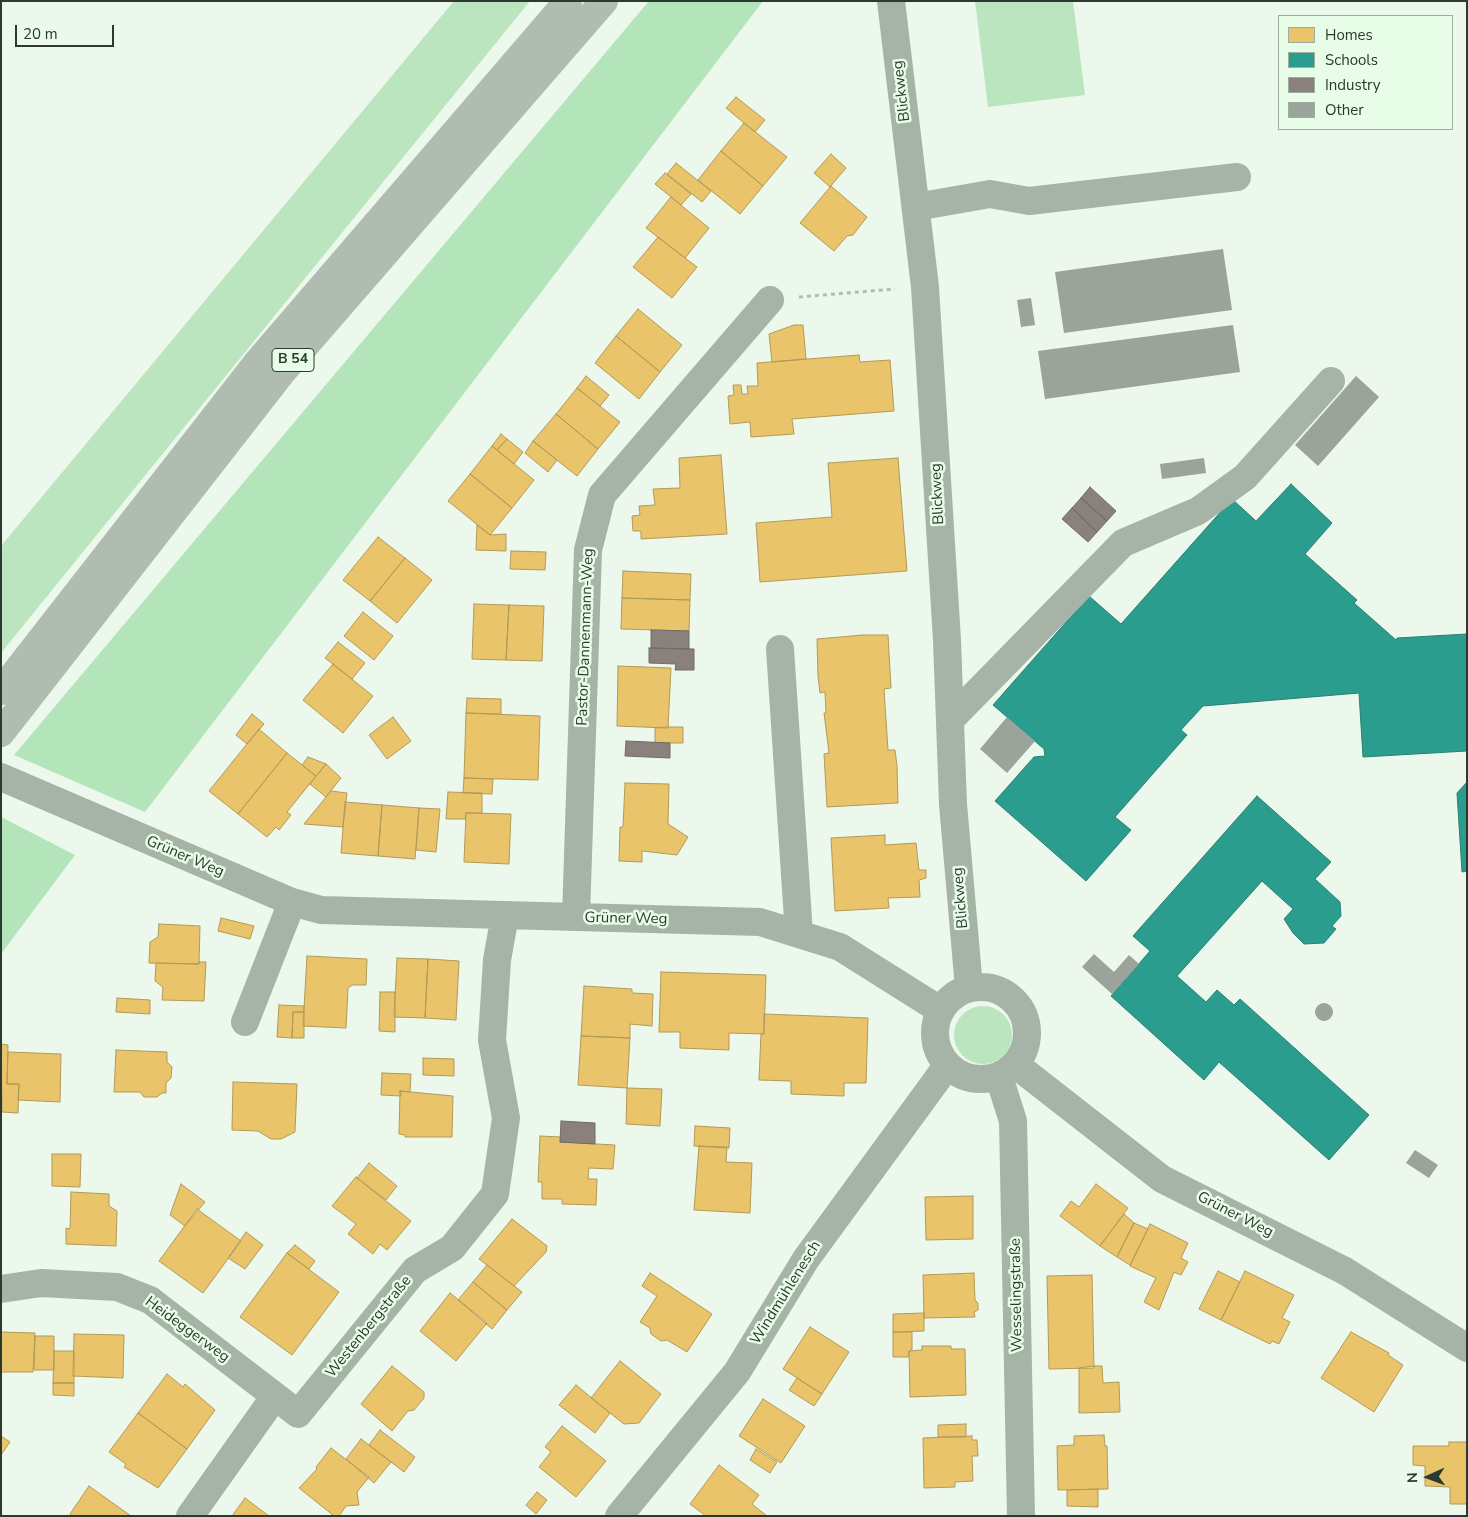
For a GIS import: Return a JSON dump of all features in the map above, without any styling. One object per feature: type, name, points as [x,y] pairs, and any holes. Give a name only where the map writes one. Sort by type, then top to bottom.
[{"type":"highway","name":"B 54","points":[[1,691],[256,364],[568,1]]},
{"type":"highway","name":"B 54","points":[[1,733],[283,371],[604,1]]},
{"type":"street","name":"Blickweg","points":[[891,1],[925,287],[950,720],[953,804],[969,988]]},
{"type":"street","points":[[916,207],[990,194],[1029,201],[1238,177]]},
{"type":"street","name":"Pastor-Dannenmann-Weg","points":[[576,917],[588,550],[602,495],[770,300]]},
{"type":"street","points":[[950,720],[1122,542],[1198,511],[1245,477],[1331,381]]},
{"type":"street","points":[[780,649],[799,934]]},
{"type":"street","name":"Grüner Weg","points":[[1,777],[292,902],[322,910],[760,922],[840,948],[940,1010]]},
{"type":"street","points":[[245,1022],[292,902]]},
{"type":"street","name":"Westenbergstraße","points":[[275,1396],[298,1414],[416,1270],[452,1248],[495,1194],[506,1118],[492,1040],[496,960],[506,915]]},
{"type":"street","points":[[986,987],[1003,992],[1018,1005],[1027,1024],[1026,1046],[1007,1071],[977,1080],[962,1076],[947,1066],[938,1053],[934,1029],[940,1010],[954,995],[969,988],[986,987]]},
{"type":"street","name":"Windmühlenesch","points":[[619,1516],[737,1372],[806,1259],[947,1066]]},
{"type":"street","name":"Grüner Weg","points":[[1007,1071],[1162,1178],[1345,1271],[1467,1348]]},
{"type":"street","name":"Wesselingstraße","points":[[1007,1071],[1013,1121],[1022,1516]]},
{"type":"street","name":"Heideggerweg","points":[[1,1289],[41,1283],[117,1287],[150,1300],[275,1396]]},
{"type":"street","points":[[190,1516],[275,1396]]},
{"type":"path","points":[[770,300],[925,287]]},
{"type":"green space","points":[[454,1],[530,1],[1,653],[1,546]]},
{"type":"green space","points":[[649,1],[763,1],[145,812],[14,755]]},
{"type":"green space","points":[[975,1],[1073,1],[1085,95],[988,107]]},
{"type":"green space","points":[[1,817],[75,855],[1,954]]},
{"type":"green space","points":[[983,1006],[994,1008],[1007,1019],[1012,1035],[1010,1046],[999,1059],[983,1064],[972,1062],[959,1051],[954,1035],[956,1024],[967,1011]]},
{"type":"building: Homes","points":[[736,97],[765,120],[755,132],[726,108]]},
{"type":"building: Homes","points":[[744,123],[787,157],[763,186],[721,151]]},
{"type":"building: Homes","points":[[721,151],[763,186],[740,214],[698,180]]},
{"type":"building: Homes","points":[[831,154],[846,168],[830,187],[814,173]]},
{"type":"building: Homes","points":[[676,163],[711,191],[702,202],[667,174]]},
{"type":"building: Homes","points":[[665,173],[691,194],[681,205],[655,184]]},
{"type":"building: Homes","points":[[831,186],[867,217],[853,235],[847,236],[834,251],[800,223]]},
{"type":"building: Homes","points":[[671,197],[709,228],[685,258],[646,228]]},
{"type":"building: Homes","points":[[658,237],[697,267],[672,298],[633,267]]},
{"type":"building: Homes","points":[[638,309],[682,345],[660,372],[616,336]]},
{"type":"building: Homes","points":[[794,325],[803,325],[806,359],[772,362],[769,334]]},
{"type":"building: Homes","points":[[616,336],[660,372],[639,399],[595,363]]},
{"type":"building: Homes","points":[[859,355],[860,362],[890,360],[894,411],[792,419],[794,434],[751,437],[750,422],[730,424],[728,396],[734,395],[733,385],[741,385],[742,394],[748,394],[747,386],[758,386],[757,363]]},
{"type":"building: Homes","points":[[586,376],[609,395],[600,406],[577,388]]},
{"type":"building: Homes","points":[[577,388],[620,422],[598,449],[556,414]]},
{"type":"building: Homes","points":[[556,414],[598,449],[577,476],[533,441]]},
{"type":"building: Homes","points":[[501,434],[507,439],[497,450],[492,446]]},
{"type":"building: Homes","points":[[507,439],[523,452],[514,464],[497,450]]},
{"type":"building: Homes","points":[[533,441],[557,460],[548,472],[525,453]]},
{"type":"building: Homes","points":[[492,446],[534,480],[512,508],[470,474]]},
{"type":"building: Homes","points":[[721,455],[727,534],[641,539],[641,531],[633,531],[632,516],[640,515],[639,506],[655,505],[653,489],[680,488],[679,458]]},
{"type":"building: Homes","points":[[898,458],[907,571],[760,582],[756,523],[832,517],[828,463]]},
{"type":"building: Homes","points":[[470,474],[512,508],[490,535],[448,501]]},
{"type":"building: Homes","points":[[477,525],[490,535],[506,534],[506,551],[476,550]]},
{"type":"building: Homes","points":[[378,537],[405,558],[370,601],[343,580]]},
{"type":"building: Homes","points":[[511,551],[546,552],[545,570],[510,569]]},
{"type":"building: Homes","points":[[405,558],[432,580],[397,623],[370,601]]},
{"type":"building: Homes","points":[[623,571],[691,574],[690,600],[622,598]]},
{"type":"building: Homes","points":[[622,598],[690,600],[689,631],[621,629]]},
{"type":"building: Homes","points":[[474,604],[509,605],[506,660],[472,659]]},
{"type":"building: Homes","points":[[509,605],[544,606],[542,661],[506,660]]},
{"type":"building: Homes","points":[[363,612],[393,636],[374,660],[344,636]]},
{"type":"building: Homes","points":[[888,635],[891,688],[884,689],[888,750],[895,750],[897,766],[898,803],[827,807],[824,754],[829,753],[824,713],[826,713],[825,692],[820,693],[818,676],[817,639]]},
{"type":"building: Homes","points":[[338,642],[365,663],[352,679],[325,658]]},
{"type":"building: Homes","points":[[333,664],[373,696],[343,733],[303,700]]},
{"type":"building: Homes","points":[[618,666],[671,668],[668,728],[617,726]]},
{"type":"building: Homes","points":[[467,698],[501,699],[501,714],[466,713]]},
{"type":"building: Homes","points":[[466,713],[540,716],[538,780],[464,778]]},
{"type":"building: Homes","points":[[252,714],[264,724],[247,744],[236,735]]},
{"type":"building: Homes","points":[[393,717],[411,741],[387,759],[369,735]]},
{"type":"building: Homes","points":[[683,727],[683,743],[655,743],[655,728]]},
{"type":"building: Homes","points":[[259,729],[287,753],[238,814],[209,791]]},
{"type":"building: Homes","points":[[287,753],[316,776],[287,812],[291,815],[279,830],[276,827],[267,837],[238,814]]},
{"type":"building: Homes","points":[[308,757],[326,764],[316,776],[302,765]]},
{"type":"building: Homes","points":[[326,764],[341,778],[326,797],[310,784]]},
{"type":"building: Homes","points":[[464,778],[493,779],[492,794],[463,793]]},
{"type":"building: Homes","points":[[625,783],[669,784],[668,824],[688,837],[677,855],[642,851],[642,862],[619,861],[620,827],[623,827]]},
{"type":"building: Homes","points":[[331,791],[347,793],[343,827],[304,824]]},
{"type":"building: Homes","points":[[448,792],[482,793],[482,813],[466,813],[465,819],[446,819]]},
{"type":"building: Homes","points":[[345,802],[382,805],[378,856],[341,853]]},
{"type":"building: Homes","points":[[382,805],[419,808],[415,859],[378,856]]},
{"type":"building: Homes","points":[[419,808],[440,809],[436,852],[416,850]]},
{"type":"building: Homes","points":[[466,813],[511,814],[509,864],[464,862]]},
{"type":"building: Homes","points":[[885,835],[885,845],[916,843],[919,870],[926,870],[926,878],[919,880],[920,897],[888,898],[889,908],[835,911],[831,838]]},
{"type":"building: Homes","points":[[221,918],[254,926],[250,939],[218,931]]},
{"type":"building: Homes","points":[[159,924],[200,926],[199,964],[149,963],[150,942],[158,937]]},
{"type":"building: Homes","points":[[307,956],[367,959],[366,985],[352,985],[348,988],[346,1028],[303,1026]]},
{"type":"building: Homes","points":[[397,958],[428,959],[425,1018],[394,1017]]},
{"type":"building: Homes","points":[[428,959],[459,961],[456,1020],[425,1018]]},
{"type":"building: Homes","points":[[199,962],[206,962],[204,1001],[162,1000],[163,987],[155,981],[156,963],[199,964]]},
{"type":"building: Homes","points":[[661,972],[766,975],[764,1034],[729,1033],[729,1050],[680,1048],[680,1032],[659,1032]]},
{"type":"building: Homes","points":[[584,986],[632,989],[632,993],[653,994],[652,1026],[630,1024],[630,1038],[581,1036]]},
{"type":"building: Homes","points":[[380,992],[395,992],[395,1032],[379,1031]]},
{"type":"building: Homes","points":[[117,998],[150,1000],[150,1014],[116,1012]]},
{"type":"building: Homes","points":[[279,1005],[304,1006],[304,1012],[293,1012],[292,1038],[277,1037]]},
{"type":"building: Homes","points":[[293,1012],[304,1012],[304,1038],[292,1038]]},
{"type":"building: Homes","points":[[764,1014],[868,1018],[866,1083],[844,1083],[844,1096],[791,1094],[791,1081],[759,1080],[761,1034],[764,1034]]},
{"type":"building: Homes","points":[[581,1036],[630,1038],[627,1088],[578,1085]]},
{"type":"building: Homes","points":[[1,1044],[8,1045],[7,1084],[19,1084],[18,1113],[2,1112]]},
{"type":"building: Homes","points":[[116,1050],[167,1052],[167,1062],[172,1067],[171,1078],[166,1083],[166,1093],[162,1093],[157,1097],[144,1097],[140,1092],[114,1092]]},
{"type":"building: Homes","points":[[8,1052],[61,1054],[60,1102],[18,1100],[19,1084],[7,1084]]},
{"type":"building: Homes","points":[[423,1058],[454,1059],[454,1076],[423,1075]]},
{"type":"building: Homes","points":[[382,1073],[411,1074],[410,1092],[400,1091],[401,1096],[381,1095]]},
{"type":"building: Homes","points":[[233,1082],[297,1084],[295,1132],[281,1139],[271,1139],[258,1131],[232,1130]]},
{"type":"building: Homes","points":[[627,1088],[662,1089],[660,1126],[626,1124]]},
{"type":"building: Homes","points":[[400,1091],[453,1096],[452,1137],[405,1137],[405,1135],[399,1134]]},
{"type":"building: Homes","points":[[695,1126],[730,1128],[729,1148],[694,1146]]},
{"type":"building: Homes","points":[[540,1136],[561,1137],[560,1142],[615,1145],[613,1169],[589,1168],[588,1179],[597,1179],[596,1205],[562,1204],[562,1199],[542,1199],[542,1182],[538,1182]]},
{"type":"building: Homes","points":[[699,1146],[727,1147],[726,1162],[752,1163],[750,1213],[694,1210]]},
{"type":"building: Homes","points":[[52,1154],[81,1154],[80,1187],[52,1186]]},
{"type":"building: Homes","points":[[369,1163],[397,1186],[386,1200],[357,1178]]},
{"type":"building: Homes","points":[[356,1177],[411,1221],[387,1250],[380,1244],[373,1254],[348,1234],[356,1224],[332,1206]]},
{"type":"building: Homes","points":[[181,1184],[205,1202],[185,1226],[170,1215]]},
{"type":"building: Homes","points":[[1096,1184],[1128,1208],[1100,1246],[1060,1216],[1071,1201],[1079,1207]]},
{"type":"building: Homes","points":[[71,1192],[109,1194],[109,1206],[117,1211],[116,1246],[66,1244],[66,1228],[70,1229]]},
{"type":"building: Homes","points":[[973,1196],[973,1239],[926,1240],[925,1197]]},
{"type":"building: Homes","points":[[197,1209],[241,1241],[203,1293],[159,1261]]},
{"type":"building: Homes","points":[[1124,1214],[1134,1223],[1117,1257],[1100,1246]]},
{"type":"building: Homes","points":[[512,1219],[547,1246],[546,1252],[514,1286],[479,1259]]},
{"type":"building: Homes","points":[[1134,1223],[1148,1229],[1130,1265],[1117,1257]]},
{"type":"building: Homes","points":[[1150,1224],[1188,1243],[1181,1258],[1188,1262],[1181,1275],[1174,1272],[1159,1310],[1144,1302],[1156,1278],[1130,1266]]},
{"type":"building: Homes","points":[[246,1232],[263,1245],[245,1269],[228,1258]]},
{"type":"building: Homes","points":[[295,1245],[315,1261],[309,1269],[287,1253]]},
{"type":"building: Homes","points":[[287,1253],[339,1292],[292,1355],[240,1317]]},
{"type":"building: Homes","points":[[487,1265],[522,1292],[507,1310],[473,1282]]},
{"type":"building: Homes","points":[[1218,1271],[1240,1282],[1221,1320],[1199,1309]]},
{"type":"building: Homes","points":[[1245,1271],[1294,1295],[1282,1318],[1290,1322],[1279,1344],[1272,1341],[1270,1344],[1221,1320]]},
{"type":"building: Homes","points":[[650,1273],[712,1314],[687,1352],[667,1340],[661,1341],[651,1334],[650,1328],[640,1322],[657,1296],[642,1286]]},
{"type":"building: Homes","points":[[974,1273],[975,1300],[978,1303],[978,1310],[974,1312],[975,1317],[924,1318],[923,1275]]},
{"type":"building: Homes","points":[[1092,1275],[1094,1368],[1049,1369],[1047,1276]]},
{"type":"building: Homes","points":[[473,1282],[507,1310],[492,1329],[458,1300]]},
{"type":"building: Homes","points":[[450,1293],[487,1323],[456,1361],[420,1331]]},
{"type":"building: Homes","points":[[924,1313],[924,1331],[893,1332],[893,1314]]},
{"type":"building: Homes","points":[[810,1327],[849,1352],[822,1394],[783,1369]]},
{"type":"building: Homes","points":[[1,1332],[35,1333],[33,1372],[1,1372]]},
{"type":"building: Homes","points":[[893,1332],[912,1332],[912,1350],[909,1351],[908,1357],[893,1357]]},
{"type":"building: Homes","points":[[1351,1332],[1389,1353],[1388,1355],[1403,1365],[1374,1412],[1321,1378]]},
{"type":"building: Homes","points":[[74,1334],[124,1335],[123,1378],[73,1376]]},
{"type":"building: Homes","points":[[35,1336],[54,1336],[54,1370],[34,1370]]},
{"type":"building: Homes","points":[[922,1346],[951,1346],[951,1349],[965,1349],[966,1395],[910,1397],[909,1351],[922,1350]]},
{"type":"building: Homes","points":[[54,1351],[74,1351],[74,1383],[53,1383]]},
{"type":"building: Homes","points":[[620,1361],[661,1394],[639,1423],[624,1424],[591,1398]]},
{"type":"building: Homes","points":[[392,1366],[424,1392],[424,1398],[414,1410],[408,1411],[392,1431],[361,1404]]},
{"type":"building: Homes","points":[[1102,1366],[1103,1383],[1119,1382],[1120,1412],[1079,1413],[1079,1368]]},
{"type":"building: Homes","points":[[167,1374],[183,1387],[185,1384],[215,1410],[187,1449],[138,1413]]},
{"type":"building: Homes","points":[[797,1378],[822,1394],[814,1406],[789,1390]]},
{"type":"building: Homes","points":[[53,1383],[74,1383],[74,1396],[53,1395]]},
{"type":"building: Homes","points":[[576,1385],[610,1413],[595,1433],[559,1405]]},
{"type":"building: Homes","points":[[763,1399],[805,1426],[781,1463],[739,1436]]},
{"type":"building: Homes","points":[[138,1413],[187,1449],[158,1488],[124,1467],[126,1464],[109,1452]]},
{"type":"building: Homes","points":[[966,1424],[966,1437],[938,1437],[938,1425]]},
{"type":"building: Homes","points":[[562,1426],[606,1461],[576,1497],[539,1467],[551,1452],[545,1447]]},
{"type":"building: Homes","points":[[380,1430],[415,1457],[404,1472],[369,1445]]},
{"type":"building: Homes","points":[[1104,1435],[1105,1446],[1107,1446],[1108,1489],[1058,1490],[1057,1446],[1074,1445],[1074,1436]]},
{"type":"building: Homes","points":[[1,1436],[10,1442],[1,1455]]},
{"type":"building: Homes","points":[[972,1436],[972,1440],[977,1440],[978,1456],[972,1456],[973,1481],[955,1482],[955,1487],[924,1488],[923,1438]]},
{"type":"building: Homes","points":[[361,1439],[391,1462],[374,1483],[346,1459]]},
{"type":"building: Homes","points":[[1449,1442],[1467,1442],[1467,1504],[1450,1504],[1450,1487],[1425,1486],[1425,1466],[1413,1465],[1413,1446],[1449,1446]]},
{"type":"building: Homes","points":[[331,1448],[369,1477],[357,1492],[359,1505],[346,1506],[339,1516],[334,1516],[299,1488],[317,1469],[316,1467]]},
{"type":"building: Homes","points":[[756,1449],[777,1462],[770,1473],[750,1460]]},
{"type":"building: Homes","points":[[719,1465],[759,1495],[752,1504],[767,1516],[706,1516],[690,1504]]},
{"type":"building: Homes","points":[[89,1486],[131,1516],[72,1516],[70,1514]]},
{"type":"building: Homes","points":[[1098,1489],[1098,1507],[1067,1506],[1067,1490]]},
{"type":"building: Homes","points":[[537,1492],[547,1500],[536,1514],[526,1505]]},
{"type":"building: Homes","points":[[245,1498],[269,1516],[232,1516]]},
{"type":"building: Schools","points":[[1291,484],[1332,523],[1305,554],[1357,600],[1354,603],[1396,640],[1397,638],[1467,634],[1467,751],[1363,757],[1359,693],[1203,706],[1181,730],[1187,735],[1115,817],[1131,830],[1086,881],[995,801],[1034,757],[1045,756],[1044,749],[993,705],[1089,596],[1121,624],[1232,499],[1256,521]]},
{"type":"building: Schools","points":[[1467,782],[1467,871],[1462,872],[1457,793]]},
{"type":"building: Schools","points":[[1257,796],[1331,862],[1315,879],[1340,902],[1341,916],[1332,926],[1336,929],[1324,943],[1304,944],[1293,933],[1284,919],[1293,909],[1262,881],[1177,976],[1206,1002],[1217,990],[1234,1005],[1240,999],[1369,1115],[1329,1160],[1219,1062],[1204,1080],[1111,996],[1150,951],[1133,936]]},
{"type":"building: Industry","points":[[1090,487],[1116,511],[1107,521],[1081,498]]},
{"type":"building: Industry","points":[[1081,498],[1107,521],[1097,532],[1072,508]]},
{"type":"building: Industry","points":[[1072,508],[1097,532],[1088,542],[1062,519]]},
{"type":"building: Industry","points":[[651,630],[689,631],[689,649],[651,648]]},
{"type":"building: Industry","points":[[649,648],[694,649],[694,670],[675,670],[676,664],[649,663]]},
{"type":"building: Industry","points":[[626,741],[670,743],[670,758],[625,756]]},
{"type":"building: Industry","points":[[561,1121],[595,1123],[595,1144],[560,1142]]},
{"type":"building: Other","points":[[1223,249],[1232,310],[1064,333],[1055,272]]},
{"type":"building: Other","points":[[1031,298],[1035,325],[1021,327],[1017,300]]},
{"type":"building: Other","points":[[1233,325],[1240,372],[1045,399],[1038,351]]},
{"type":"building: Other","points":[[1356,376],[1379,397],[1318,466],[1295,445]]},
{"type":"building: Other","points":[[1204,458],[1206,473],[1162,479],[1160,464]]},
{"type":"building: Other","points":[[1007,717],[1035,741],[1007,773],[980,749]]},
{"type":"building: Other","points":[[1094,954],[1114,972],[1129,955],[1139,964],[1112,994],[1082,967]]},
{"type":"building: Other","points":[[1324,1003],[1330,1006],[1333,1012],[1330,1018],[1324,1021],[1318,1018],[1315,1012],[1318,1006]]},
{"type":"building: Other","points":[[1415,1150],[1438,1165],[1429,1178],[1406,1163]]}]
